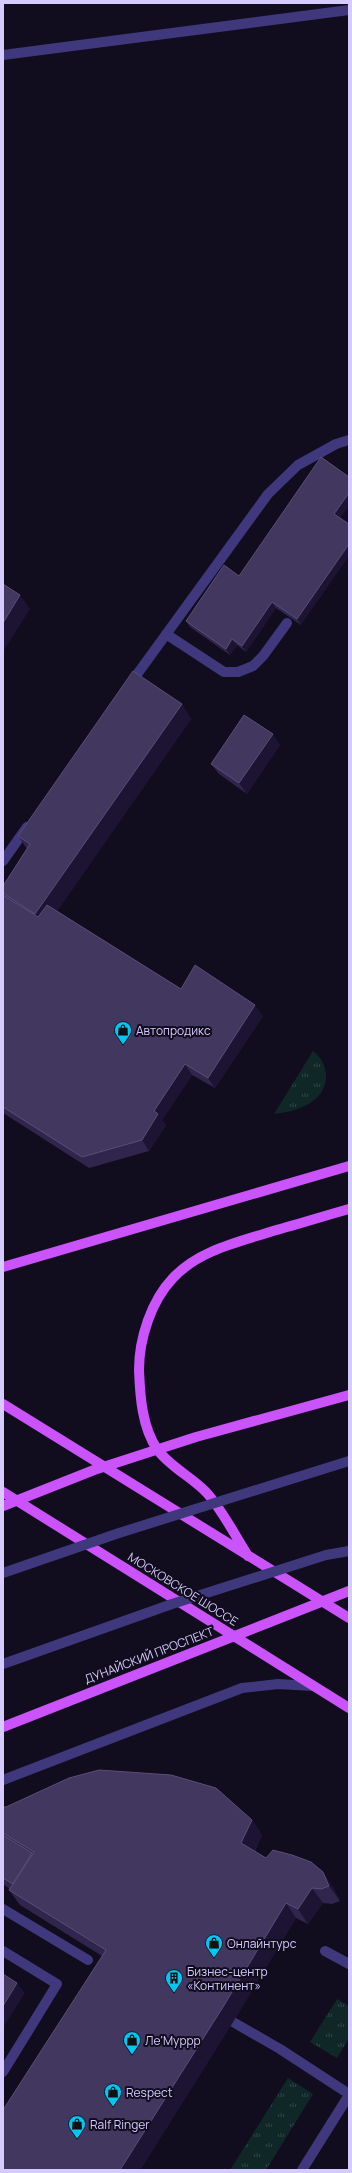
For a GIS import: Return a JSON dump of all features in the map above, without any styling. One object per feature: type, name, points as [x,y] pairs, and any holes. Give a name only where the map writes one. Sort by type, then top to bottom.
[{"type":"main road","points":[[3,1267],[349,1166]]},
{"type":"main road","points":[[248,1556],[205,1491],[157,1450],[151,1437],[141,1405],[140,1362],[143,1339],[155,1306],[163,1292],[173,1278],[195,1261],[221,1247],[349,1209]]},
{"type":"main road","points":[[3,1506],[94,1470],[196,1437],[349,1395]]},
{"type":"main road","points":[[3,1404],[349,1618]]},
{"type":"main road","name":"МОСКОВСКОЕ ШОССЕ","points":[[3,1492],[349,1708]]},
{"type":"main road","name":"ДУНАЙСКИЙ ПРОСПЕКТ","points":[[3,1727],[349,1591]]},
{"type":"street","points":[[3,55],[349,10]]},
{"type":"street","points":[[124,692],[268,494],[298,465],[336,444],[349,440]]},
{"type":"street","points":[[166,634],[224,672],[238,672],[253,666],[264,656],[287,623]]},
{"type":"street","points":[[3,861],[36,816]]},
{"type":"street","points":[[3,1573],[119,1533],[349,1461]]},
{"type":"street","points":[[3,1664],[172,1604],[326,1555],[349,1551]]},
{"type":"street","points":[[3,1780],[200,1702],[242,1688],[278,1684],[313,1686]]},
{"type":"street","points":[[3,1908],[88,1960]]},
{"type":"street","points":[[3,1951],[57,1984],[3,2072]]},
{"type":"street","points":[[325,1951],[349,1964]]},
{"type":"street","points":[[233,2022],[280,2049],[349,2095],[302,2170]]},
{"type":"green space","points":[[313,1051],[324,1065],[326,1075],[325,1084],[321,1092],[316,1099],[309,1104],[292,1111],[274,1114]]},
{"type":"green space","points":[[337,1999],[349,2006],[349,2038],[337,2058],[310,2042]]},
{"type":"green space","points":[[288,2078],[313,2094],[266,2170],[230,2170]]},
{"type":"building","points":[[321,457],[349,477],[349,493],[334,514],[349,524],[349,544],[297,619],[272,602],[242,646],[232,639],[226,649],[186,621],[224,565],[239,576]]},
{"type":"building","points":[[3,584],[20,595],[3,623]]},
{"type":"building","points":[[133,671],[182,704],[35,914],[3,893],[3,886],[30,844],[18,836]]},
{"type":"building","points":[[244,715],[273,734],[239,783],[211,764]]},
{"type":"building","name":"Автопродикс","points":[[3,895],[38,917],[47,905],[181,989],[195,965],[255,1005],[208,1078],[185,1064],[154,1111],[158,1114],[142,1140],[82,1157],[3,1107]]},
{"type":"building","name":"Бизнес-центр «Континент»","points":[[99,1770],[171,1775],[216,1788],[252,1820],[241,1843],[266,1858],[273,1850],[311,1862],[323,1872],[329,1886],[321,1889],[312,1888],[298,1909],[286,1903],[223,2007],[120,2170],[3,2170],[3,2110],[106,1950],[9,1890],[34,1852],[3,1833],[3,1807],[6,1807],[69,1778]]},
{"type":"building","points":[[3,1835],[32,1853],[13,1884],[3,1878]]},
{"type":"building","points":[[3,1974],[17,1983],[3,2006]]},
{"type":"place","name":"Автопродикс","points":[[123,1045]]},
{"type":"place","name":"Онлайнтурс","points":[[214,1958]]},
{"type":"place","name":"Бизнес-центр «Континент»","points":[[174,1993]]},
{"type":"place","name":"Ле'Муррр","points":[[132,2055]]},
{"type":"place","name":"Respect","points":[[113,2107]]},
{"type":"place","name":"Ralf Ringer","points":[[77,2139]]}]
